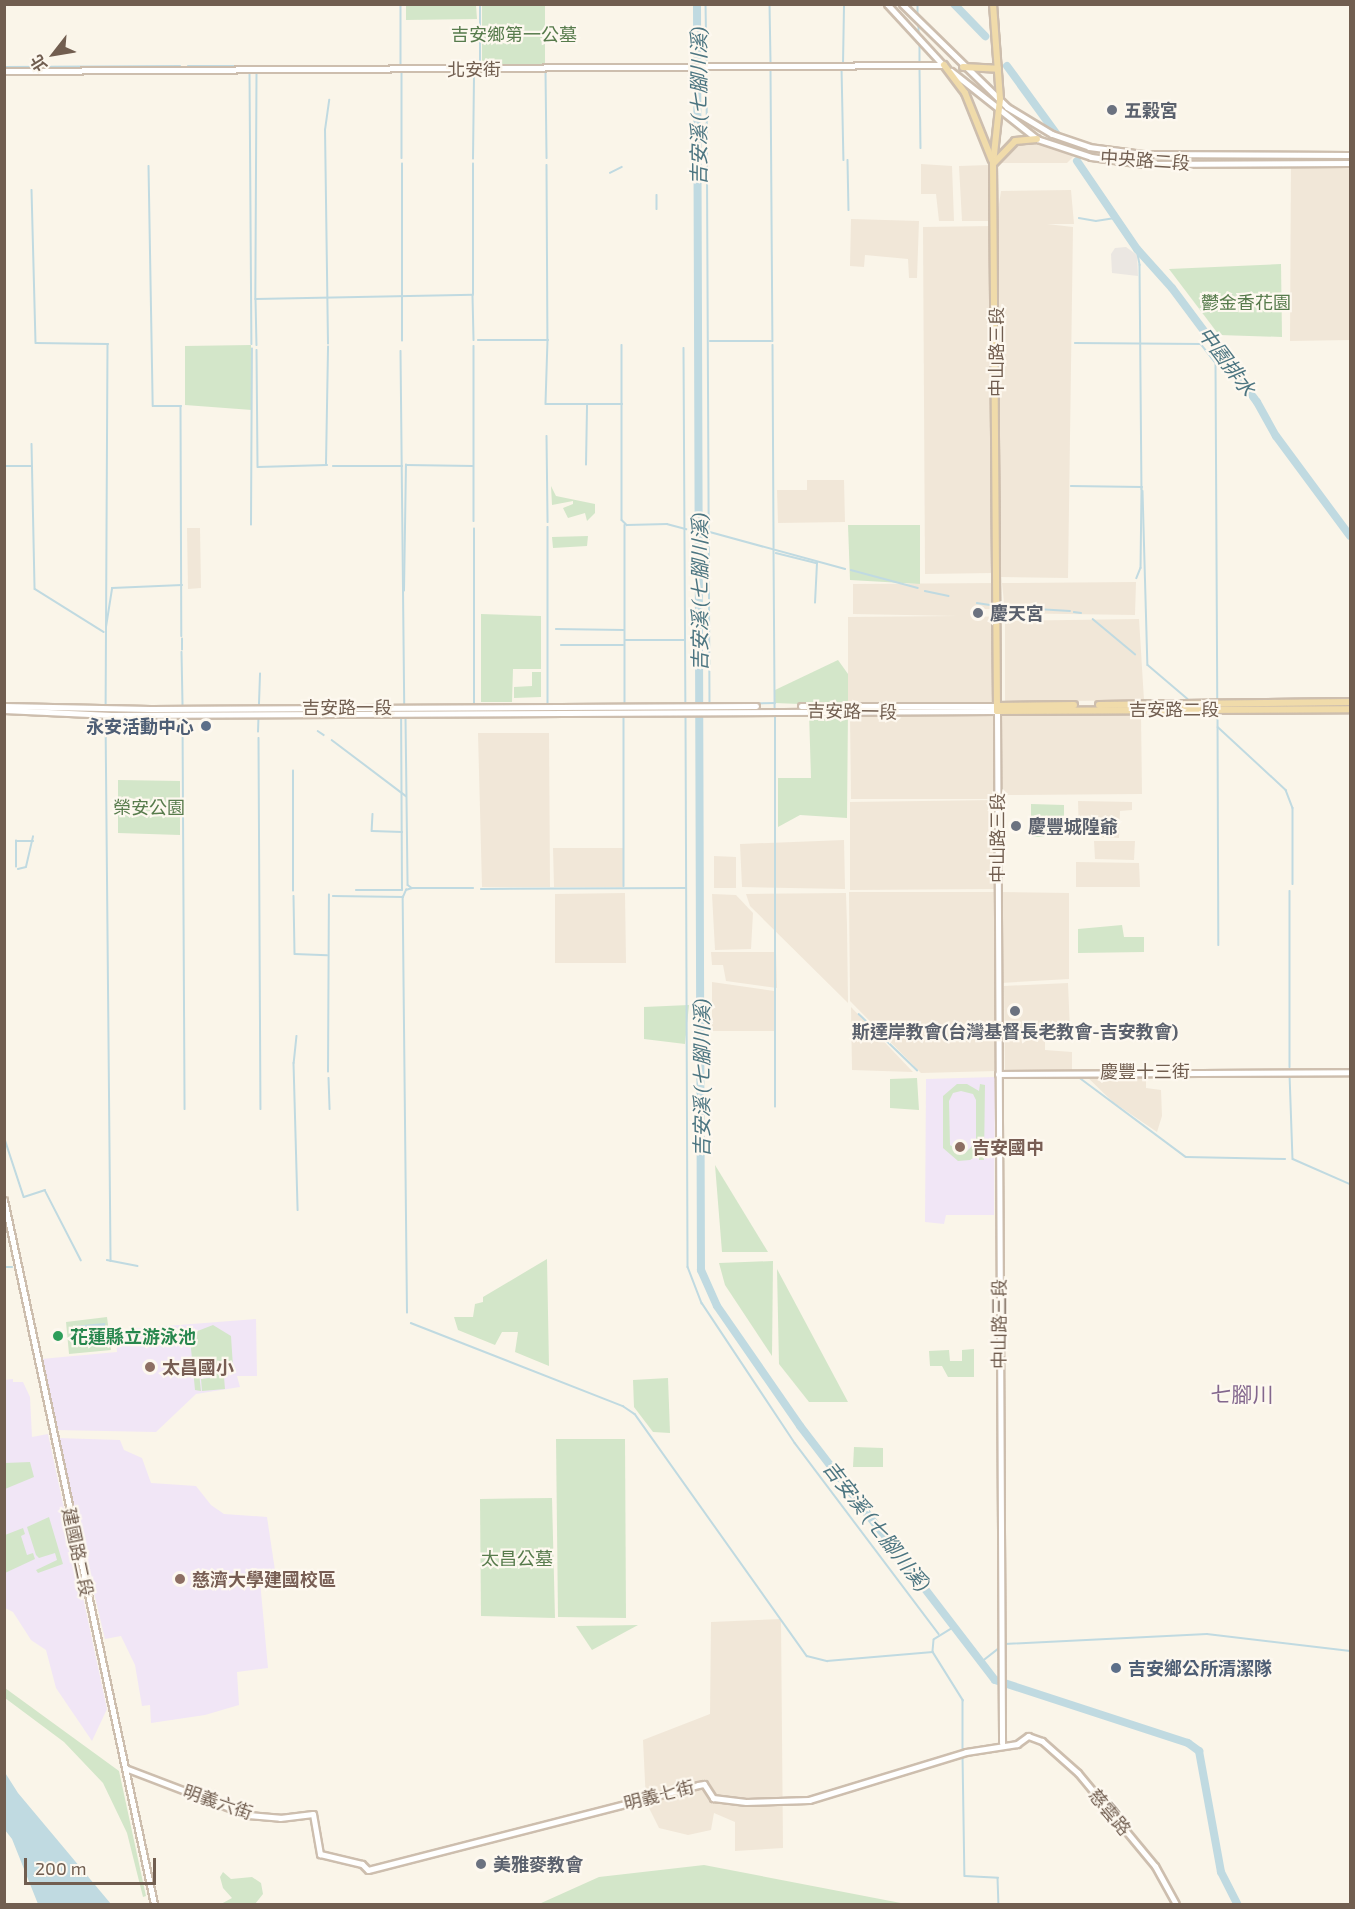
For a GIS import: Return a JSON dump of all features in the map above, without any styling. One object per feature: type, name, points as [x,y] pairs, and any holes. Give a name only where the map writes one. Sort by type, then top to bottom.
[{"type":"main road","name":"中山路三段","points":[[993,4],[1000,99],[993,163],[997,708]]},
{"type":"main road","points":[[944,65],[965,93],[993,163],[1015,141],[1037,139]]},
{"type":"main road","points":[[963,67],[998,69]]},
{"type":"main road","name":"吉安路二段","points":[[997,708],[1350,702]]},
{"type":"main road","name":"吉安路二段","points":[[997,708],[1350,709]]},
{"type":"street","name":"中央路二段","points":[[887,4],[944,65],[1000,112],[1037,139],[1091,157],[1144,164],[1350,163]]},
{"type":"street","name":"中央路二段","points":[[902,4],[963,67],[1025,121],[1052,134],[1106,150],[1143,154],[1350,155]]},
{"type":"street","name":"北安街","points":[[4,71],[944,65]]},
{"type":"street","name":"吉安路一段","points":[[4,708],[111,715],[688,708],[997,708]]},
{"type":"street","name":"中山路三段","points":[[997,708],[1002,1743]]},
{"type":"street","name":"慶豐十三街","points":[[998,1074],[1350,1072]]},
{"type":"street","name":"建國路二段","points":[[4,1200],[154,1905]]},
{"type":"street","name":"明義七街","points":[[313,1814],[320,1854],[362,1864],[368,1870],[378,1870],[698,1785],[704,1784],[713,1798],[746,1802],[809,1800],[963,1752],[1002,1743],[1017,1744],[1028,1736]]},
{"type":"street","name":"慈雲路","points":[[1028,1736],[1042,1741],[1078,1773],[1155,1866],[1176,1905]]},
{"type":"street","name":"明義六街","points":[[125,1768],[248,1815],[280,1818],[313,1814]]},
{"type":"shaded area","points":[[1034,142],[1075,155],[1067,163],[1000,163],[1001,154],[1015,144]]},
{"type":"shaded area","points":[[921,164],[952,166],[954,221],[939,221],[936,194],[921,194]]},
{"type":"shaded area","points":[[989,165],[994,221],[962,221],[959,166]]},
{"type":"shaded area","points":[[1291,165],[1350,166],[1350,340],[1290,341]]},
{"type":"shaded area","points":[[1071,190],[1074,224],[1047,224],[1073,227],[1068,578],[1001,577],[998,344],[1001,344],[996,224],[1001,191]]},
{"type":"shaded area","points":[[851,219],[919,221],[917,278],[909,278],[908,259],[865,255],[864,267],[850,266]]},
{"type":"shaded area","points":[[992,226],[993,573],[925,574],[923,227]]},
{"type":"shaded area","points":[[1126,247],[1137,255],[1138,276],[1112,273],[1111,254],[1115,248]]},
{"type":"shaded area","points":[[807,480],[844,480],[845,522],[778,523],[777,490],[807,490]]},
{"type":"shaded area","points":[[187,528],[200,528],[201,588],[188,589]]},
{"type":"shaded area","points":[[1136,582],[1135,615],[1005,613],[1002,583]]},
{"type":"shaded area","points":[[996,583],[997,609],[973,609],[972,616],[997,617],[997,706],[848,706],[848,617],[958,616],[853,614],[853,584]]},
{"type":"shaded area","points":[[1139,619],[1144,700],[1005,702],[1005,621]]},
{"type":"shaded area","points":[[850,714],[996,714],[997,799],[851,799]]},
{"type":"shaded area","points":[[1141,714],[1142,794],[1003,795],[1002,716]]},
{"type":"shaded area","points":[[478,733],[549,733],[550,887],[482,887]]},
{"type":"shaded area","points":[[995,800],[995,889],[850,890],[850,802]]},
{"type":"shaded area","points":[[1078,801],[1132,802],[1132,810],[1120,811],[1119,838],[1079,836]]},
{"type":"shaded area","points":[[844,840],[845,889],[742,887],[740,844]]},
{"type":"shaded area","points":[[1094,841],[1135,841],[1134,860],[1095,859]]},
{"type":"shaded area","points":[[553,848],[624,848],[624,887],[554,887]]},
{"type":"shaded area","points":[[714,856],[736,857],[736,888],[714,888]]},
{"type":"shaded area","points":[[1076,862],[1139,863],[1140,887],[1076,887]]},
{"type":"shaded area","points":[[849,892],[995,892],[996,1071],[921,1073],[850,1001]]},
{"type":"shaded area","points":[[1000,892],[1069,893],[1069,979],[1001,983]]},
{"type":"shaded area","points":[[625,893],[626,963],[555,963],[555,894]]},
{"type":"shaded area","points":[[846,893],[848,1003],[750,906],[746,894]]},
{"type":"shaded area","points":[[712,894],[736,895],[753,913],[751,949],[715,950]]},
{"type":"shaded area","points":[[711,952],[776,952],[777,988],[726,981],[723,965],[712,965]]},
{"type":"shaded area","points":[[712,982],[774,991],[774,1031],[712,1031]]},
{"type":"shaded area","points":[[1068,983],[1070,1031],[1045,1030],[1045,1050],[1072,1052],[1072,1071],[1005,1072],[1004,986]]},
{"type":"shaded area","points":[[851,1007],[872,1029],[913,1072],[852,1070]]},
{"type":"shaded area","points":[[1084,1074],[1146,1074],[1146,1088],[1161,1090],[1162,1116],[1157,1132],[1113,1102]]},
{"type":"shaded area","name":"吉安國中","points":[[995,1077],[994,1215],[946,1215],[944,1224],[925,1222],[926,1079]]},
{"type":"shaded area","name":"太昌國小","points":[[256,1319],[257,1376],[237,1376],[240,1387],[196,1394],[156,1432],[55,1430],[41,1359],[117,1352],[115,1330]]},
{"type":"shaded area","points":[[13,1379],[13,1382],[23,1382],[30,1397],[32,1437],[48,1434],[107,1709],[92,1741],[56,1688],[46,1650],[31,1640],[13,1612],[5,1608],[4,1380]]},
{"type":"shaded area","name":"慈濟大學建國校區","points":[[57,1438],[120,1440],[124,1450],[142,1458],[151,1483],[196,1486],[211,1505],[224,1514],[267,1517],[276,1577],[260,1581],[268,1668],[237,1672],[239,1705],[205,1715],[151,1723],[150,1705],[142,1706],[135,1665],[121,1636],[105,1639]]},
{"type":"shaded area","points":[[781,1619],[783,1848],[735,1851],[735,1822],[714,1813],[711,1830],[688,1835],[659,1828],[646,1802],[643,1740],[710,1714],[711,1622]]},
{"type":"green space","points":[[406,5],[476,5],[477,19],[406,20]]},
{"type":"green space","name":"吉安鄉第一公墓","points":[[482,5],[545,5],[545,64],[482,65]]},
{"type":"green space","name":"鬱金香花園","points":[[1281,264],[1282,337],[1219,335],[1169,269]]},
{"type":"green space","points":[[251,345],[252,410],[185,405],[185,346]]},
{"type":"green space","points":[[551,486],[556,496],[595,504],[595,513],[587,521],[585,513],[568,518],[563,508],[573,504],[573,501],[552,505]]},
{"type":"green space","points":[[848,525],[920,525],[920,584],[850,580]]},
{"type":"green space","points":[[588,536],[587,546],[553,548],[552,537]]},
{"type":"green space","points":[[481,614],[541,616],[541,669],[513,669],[512,702],[481,702]]},
{"type":"green space","points":[[838,660],[848,674],[848,706],[775,703],[775,690]]},
{"type":"green space","points":[[532,672],[541,672],[541,697],[514,698],[514,687],[532,686]]},
{"type":"green space","points":[[848,710],[847,818],[800,815],[778,827],[778,778],[811,778],[809,712]]},
{"type":"green space","name":"榮安公園","points":[[118,780],[180,781],[180,835],[118,833]]},
{"type":"green space","points":[[1031,804],[1064,805],[1064,837],[1031,837]]},
{"type":"green space","points":[[1122,925],[1124,937],[1144,937],[1144,952],[1078,953],[1078,929]]},
{"type":"green space","points":[[689,1005],[685,1044],[644,1039],[644,1007]]},
{"type":"green space","points":[[917,1078],[919,1110],[890,1108],[890,1079]]},
{"type":"green space","points":[[957,1084],[967,1084],[979,1091],[980,1084],[985,1085],[984,1160],[979,1160],[979,1154],[970,1160],[958,1161],[943,1148],[943,1096]],"holes":[[[961,1091],[973,1094],[976,1100],[976,1142],[964,1154],[950,1145],[949,1101],[953,1093]]]},
{"type":"green space","points":[[715,1165],[768,1252],[722,1252]]},
{"type":"green space","points":[[547,1259],[549,1366],[515,1352],[518,1332],[502,1332],[495,1345],[458,1330],[454,1317],[473,1317],[475,1304],[483,1302],[483,1297]]},
{"type":"green space","points":[[773,1261],[772,1356],[725,1285],[719,1263]]},
{"type":"green space","points":[[777,1269],[848,1402],[809,1402],[779,1364]]},
{"type":"green space","points":[[107,1317],[111,1350],[69,1354],[66,1322]]},
{"type":"green space","points":[[213,1325],[231,1336],[233,1367],[219,1377],[224,1377],[225,1389],[202,1391],[201,1379],[215,1377],[199,1373],[201,1391],[195,1390],[189,1328],[195,1332]]},
{"type":"green space","points":[[974,1349],[974,1377],[948,1377],[942,1366],[930,1366],[929,1351],[949,1350],[950,1361],[962,1361],[962,1350]]},
{"type":"green space","points":[[668,1378],[670,1433],[653,1432],[634,1407],[633,1380]]},
{"type":"green space","points":[[556,1439],[625,1439],[626,1618],[558,1617]]},
{"type":"green space","points":[[854,1447],[883,1448],[883,1467],[853,1467]]},
{"type":"green space","points":[[30,1462],[34,1477],[5,1489],[5,1463]]},
{"type":"green space","name":"太昌公墓","points":[[552,1498],[555,1618],[481,1616],[480,1499]]},
{"type":"green space","points":[[49,1517],[63,1564],[38,1573],[36,1570],[57,1560],[55,1553],[39,1558],[36,1555],[27,1527]]},
{"type":"green space","points":[[23,1528],[25,1534],[21,1536],[27,1555],[33,1553],[35,1559],[5,1573],[5,1535]]},
{"type":"green space","points":[[638,1625],[592,1650],[576,1626]]},
{"type":"green space","points":[[5,1688],[119,1771],[146,1896],[143,1897],[127,1833],[103,1783],[64,1742],[5,1698]]},
{"type":"green space","points":[[704,1865],[906,1904],[539,1904],[599,1877]]},
{"type":"green space","points":[[223,1872],[231,1879],[252,1877],[261,1883],[263,1894],[255,1904],[221,1904],[232,1898],[223,1888],[220,1877]]},
{"type":"water","points":[[105,1323],[107,1336],[75,1340],[73,1326]]},
{"type":"water","points":[[4,1771],[18,1793],[111,1904],[38,1904],[12,1839],[5,1830]]},
{"type":"waterway","points":[[401,4],[401,67]]},
{"type":"waterway","points":[[480,4],[480,65]]},
{"type":"waterway","name":"吉安溪 (七腳川溪)","points":[[697,4],[701,1270],[717,1306],[800,1426],[995,1680],[1188,1743],[1199,1751],[1221,1872],[1237,1904]]},
{"type":"waterway","points":[[706,4],[707,64]]},
{"type":"waterway","points":[[770,4],[771,64]]},
{"type":"waterway","points":[[843,64],[844,4]]},
{"type":"waterway","points":[[918,4],[918,18]]},
{"type":"waterway","name":"中園排水","points":[[954,4],[985,36]]},
{"type":"waterway","points":[[919,23],[919,36]]},
{"type":"waterway","points":[[920,44],[920,63]]},
{"type":"waterway","points":[[4,67],[180,66]]},
{"type":"waterway","points":[[188,66],[256,66]]},
{"type":"waterway","points":[[257,66],[295,67]]},
{"type":"waterway","name":"中園排水","points":[[1007,66],[1058,136]]},
{"type":"waterway","points":[[842,68],[844,160]]},
{"type":"waterway","points":[[920,68],[921,148]]},
{"type":"waterway","points":[[707,69],[710,703]]},
{"type":"waterway","points":[[771,69],[773,341]]},
{"type":"waterway","points":[[402,70],[402,158]]},
{"type":"waterway","points":[[473,159],[474,71]]},
{"type":"waterway","points":[[250,72],[252,344]]},
{"type":"waterway","points":[[546,72],[547,158]]},
{"type":"waterway","points":[[257,74],[256,299],[473,295],[474,340]]},
{"type":"waterway","points":[[328,344],[325,130],[329,100]]},
{"type":"waterway","points":[[848,160],[849,210]]},
{"type":"waterway","name":"中園排水","points":[[1077,161],[1137,249],[1172,288],[1257,402],[1276,436],[1350,536]]},
{"type":"waterway","points":[[402,164],[402,341]]},
{"type":"waterway","points":[[473,164],[473,294]]},
{"type":"waterway","points":[[547,165],[548,339]]},
{"type":"waterway","points":[[149,166],[153,406],[181,406],[182,636]]},
{"type":"waterway","points":[[610,173],[622,167]]},
{"type":"waterway","points":[[32,190],[36,343],[108,344],[106,705]]},
{"type":"waterway","points":[[657,195],[657,209]]},
{"type":"waterway","points":[[1079,218],[1096,221],[1115,218]]},
{"type":"waterway","points":[[1137,249],[1140,265],[1142,489],[1141,568],[1137,578]]},
{"type":"waterway","points":[[256,299],[257,345]]},
{"type":"waterway","points":[[478,340],[548,340],[546,404],[622,404],[622,520],[627,525],[667,524],[686,529]]},
{"type":"waterway","points":[[710,341],[771,341]]},
{"type":"waterway","points":[[1075,343],[1201,344],[1216,363],[1218,701]]},
{"type":"waterway","points":[[622,345],[622,403]]},
{"type":"waterway","points":[[773,345],[774,548]]},
{"type":"waterway","points":[[474,346],[474,521]]},
{"type":"waterway","points":[[326,464],[328,347]]},
{"type":"waterway","points":[[684,348],[686,703]]},
{"type":"waterway","points":[[251,525],[252,349]]},
{"type":"waterway","points":[[257,350],[258,467],[327,465]]},
{"type":"waterway","points":[[401,351],[405,706]]},
{"type":"waterway","points":[[586,465],[587,406]]},
{"type":"waterway","points":[[547,436],[548,522]]},
{"type":"waterway","points":[[32,444],[35,589],[104,632]]},
{"type":"waterway","points":[[404,591],[406,465],[473,466]]},
{"type":"waterway","points":[[4,466],[31,466]]},
{"type":"waterway","points":[[333,466],[402,466]]},
{"type":"waterway","points":[[1071,486],[1142,487]]},
{"type":"waterway","points":[[1143,491],[1148,665],[1188,699]]},
{"type":"waterway","points":[[625,525],[625,703]]},
{"type":"waterway","points":[[548,527],[548,704]]},
{"type":"waterway","points":[[474,529],[474,704]]},
{"type":"waterway","name":"吉安溪 (七腳川溪)","points":[[691,531],[700,534]]},
{"type":"waterway","points":[[710,532],[845,569]]},
{"type":"waterway","points":[[774,550],[775,710]]},
{"type":"waterway","points":[[776,553],[816,563]]},
{"type":"waterway","points":[[815,603],[817,563]]},
{"type":"waterway","points":[[851,570],[918,588]]},
{"type":"waterway","points":[[106,627],[112,588],[182,585]]},
{"type":"waterway","points":[[925,591],[948,596]]},
{"type":"waterway","points":[[977,603],[990,605]]},
{"type":"waterway","points":[[1003,607],[1070,611]]},
{"type":"waterway","points":[[1074,612],[1081,613]]},
{"type":"waterway","points":[[1093,619],[1135,654]]},
{"type":"waterway","points":[[556,629],[624,630]]},
{"type":"waterway","points":[[182,639],[182,650]]},
{"type":"waterway","points":[[625,640],[685,640]]},
{"type":"waterway","points":[[561,645],[623,645]]},
{"type":"waterway","points":[[182,652],[183,706]]},
{"type":"waterway","points":[[258,732],[260,674]]},
{"type":"waterway","points":[[728,704],[775,703]]},
{"type":"waterway","points":[[1203,712],[1209,717]]},
{"type":"waterway","points":[[1218,712],[1219,945]]},
{"type":"waterway","points":[[624,714],[624,886]]},
{"type":"waterway","points":[[356,890],[402,890],[401,715]]},
{"type":"waterway","points":[[775,715],[775,1107]]},
{"type":"waterway","points":[[106,716],[111,1261]]},
{"type":"waterway","points":[[686,716],[688,1267],[702,1303],[795,1443],[939,1634]]},
{"type":"waterway","points":[[183,717],[185,1109]]},
{"type":"waterway","points":[[406,717],[408,885],[412,888]]},
{"type":"waterway","points":[[1218,727],[1286,790],[1293,808],[1293,884]]},
{"type":"waterway","points":[[318,731],[324,735]]},
{"type":"waterway","points":[[259,738],[261,1109]]},
{"type":"waterway","points":[[332,740],[406,796]]},
{"type":"waterway","points":[[293,771],[293,891]]},
{"type":"waterway","points":[[373,814],[372,831],[402,832]]},
{"type":"waterway","points":[[18,869],[26,867],[33,837]]},
{"type":"waterway","points":[[16,867],[16,841],[33,841]]},
{"type":"waterway","points":[[407,1313],[403,897],[406,890],[412,888],[473,888]]},
{"type":"waterway","points":[[481,889],[686,888]]},
{"type":"waterway","points":[[1290,891],[1290,1067]]},
{"type":"waterway","points":[[328,1072],[329,895]]},
{"type":"waterway","points":[[294,896],[295,954],[327,955]]},
{"type":"waterway","points":[[333,896],[403,897]]},
{"type":"waterway","points":[[859,1014],[917,1070]]},
{"type":"waterway","points":[[297,1036],[294,1063],[298,1210]]},
{"type":"waterway","points":[[1290,1074],[1293,1159],[1350,1184]]},
{"type":"waterway","points":[[1076,1075],[1186,1157],[1285,1159]]},
{"type":"waterway","points":[[329,1078],[330,1109]]},
{"type":"waterway","points":[[4,1136],[24,1197],[45,1190],[81,1260]]},
{"type":"waterway","points":[[107,1260],[137,1266]]},
{"type":"waterway","points":[[4,1267],[12,1267]]},
{"type":"waterway","points":[[411,1323],[623,1406],[635,1414],[807,1656],[827,1661],[933,1652]]},
{"type":"waterway","points":[[953,1628],[934,1640],[933,1652],[963,1700],[963,1750]]},
{"type":"waterway","points":[[1005,1644],[1207,1634],[1350,1651]]},
{"type":"waterway","points":[[980,1663],[999,1648]]},
{"type":"waterway","points":[[963,1755],[965,1876],[998,1878],[999,1904]]},
{"type":"place","name":"五榖宮","points":[[1112,110]]},
{"type":"place","name":"慶天宮","points":[[978,613]]},
{"type":"place","name":"永安活動中心","points":[[206,726]]},
{"type":"place","name":"慶豐城隍爺","points":[[1016,826]]},
{"type":"place","name":"斯達岸教會(台灣基督長老教會-吉安教會)","points":[[1015,1011]]},
{"type":"place","name":"吉安國中","points":[[960,1147]]},
{"type":"place","name":"花蓮縣立游泳池","points":[[58,1336]]},
{"type":"place","name":"太昌國小","points":[[150,1367]]},
{"type":"place","name":"慈濟大學建國校區","points":[[180,1579]]},
{"type":"place","name":"吉安鄉公所清潔隊","points":[[1116,1668]]},
{"type":"place","name":"美雅麥教會","points":[[481,1864]]},
{"type":"district","name":"七腳川","points":[[1242,1394]]}]
